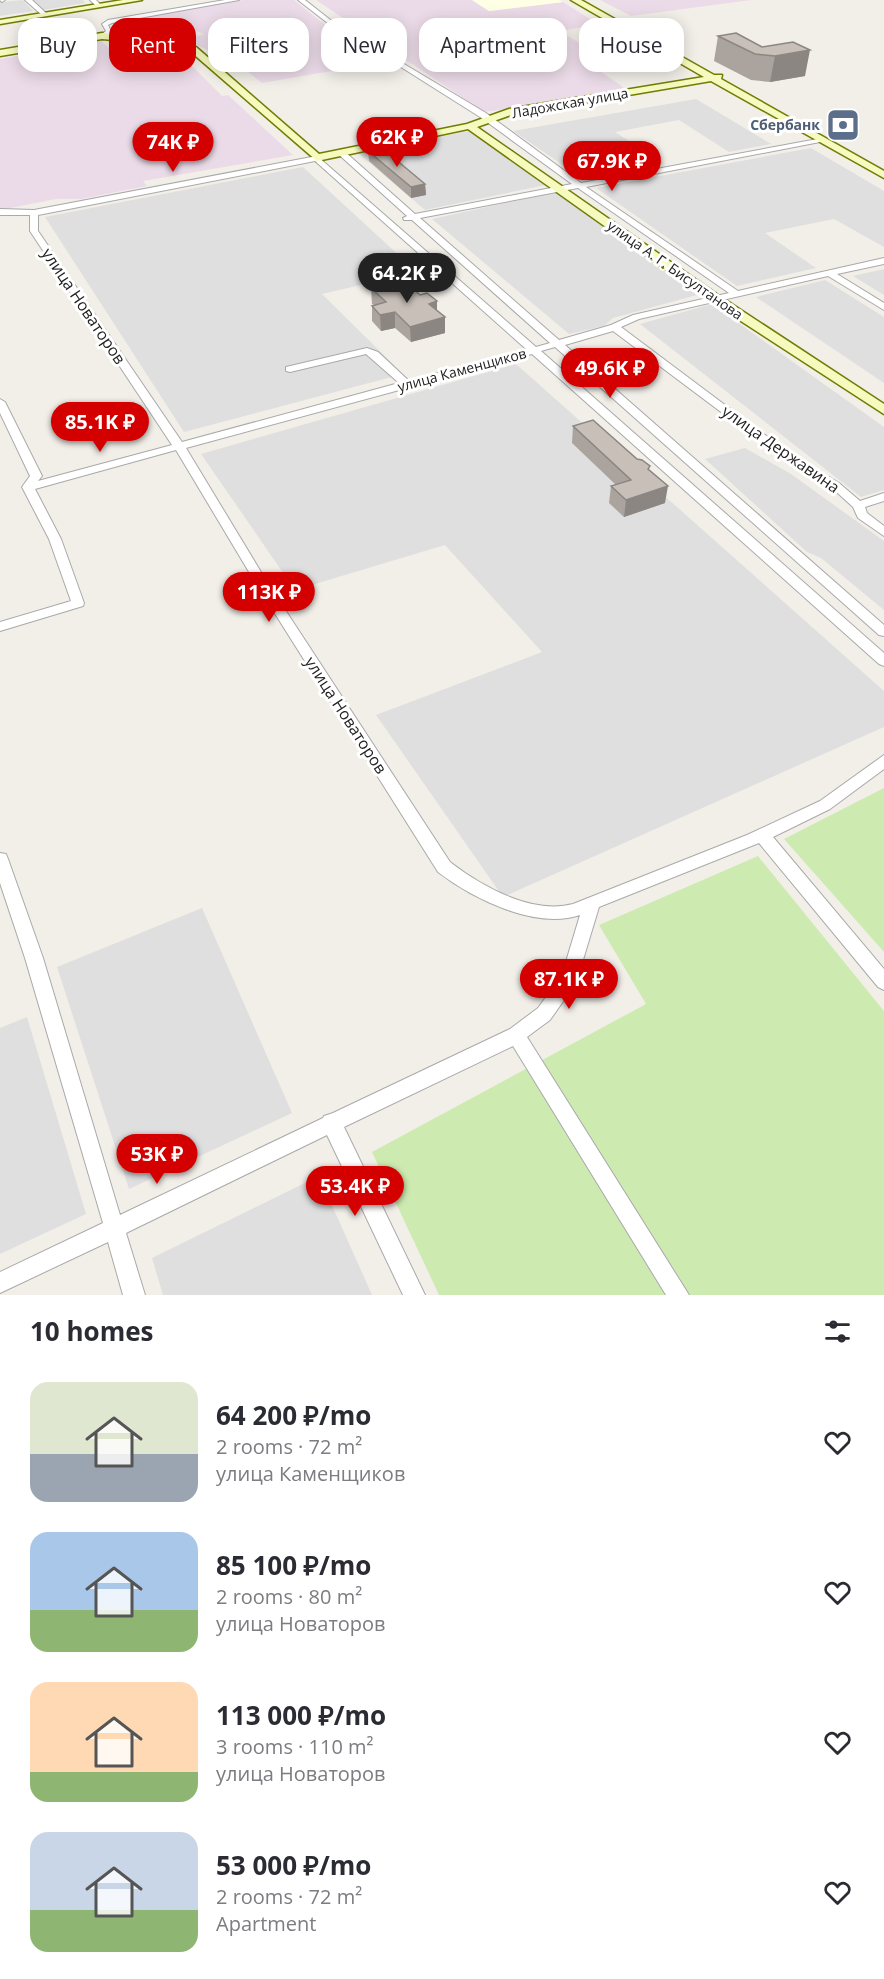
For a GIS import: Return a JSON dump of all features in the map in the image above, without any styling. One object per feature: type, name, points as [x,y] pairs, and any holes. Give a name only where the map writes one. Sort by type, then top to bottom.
[{"type":"street","points":[[28,0],[45,15]]},
{"type":"street","points":[[0,22],[45,15],[96,3],[138,0]]},
{"type":"street","points":[[102,36],[110,32],[105,24],[110,21],[236,0]]},
{"type":"street","name":"улица А. Г. Бисултанова","points":[[301,0],[345,34],[483,115],[577,184],[736,294]]},
{"type":"street","points":[[575,0],[884,169]]},
{"type":"street","points":[[584,0],[820,140],[884,175]]},
{"type":"street","points":[[0,53],[102,36],[165,41],[193,49],[391,221],[884,661]]},
{"type":"street","name":"Ладожская улица","points":[[317,158],[470,126],[509,112],[715,78]]},
{"type":"street","name":"улица А. Г. Бисултанова","points":[[470,126],[714,298],[884,410]]},
{"type":"street","points":[[391,221],[577,184],[820,140]]},
{"type":"street","points":[[341,153],[884,632]]},
{"type":"street","points":[[0,212],[34,213],[317,158]]},
{"type":"street","name":"улица Новаторов","points":[[34,213],[34,231],[179,446],[261,582],[444,867],[469,885],[533,910],[561,913],[592,903],[762,835],[825,805],[884,761]]},
{"type":"street","name":"улица Каменщиков","points":[[28,487],[557,344],[614,327],[628,319],[884,261]]},
{"type":"street","points":[[829,273],[884,307]]},
{"type":"street","name":"улица Державина","points":[[614,327],[785,455],[836,484],[858,505],[862,515],[884,532]]},
{"type":"street","points":[[290,369],[367,351],[374,354],[407,385]]},
{"type":"street","points":[[0,402],[36,476],[28,487],[55,539],[78,603],[0,627]]},
{"type":"street","points":[[858,505],[884,497]]},
{"type":"street","points":[[762,835],[884,982]]},
{"type":"street","points":[[0,859],[34,958],[112,1228],[134,1295]]},
{"type":"street","points":[[0,1282],[516,1035],[544,1014],[570,978],[592,903]]},
{"type":"street","points":[[516,1035],[678,1295]]},
{"type":"street","points":[[331,1122],[414,1295]]},
{"type":"shaded area","points":[[23,0],[33,11],[0,16],[0,2]]},
{"type":"shaded area","points":[[33,0],[83,0],[85,3],[43,10]]},
{"type":"shaded area","points":[[243,0],[294,0],[321,22],[321,72],[325,72],[262,83],[248,72],[309,72],[309,18],[208,18],[208,50],[196,45],[196,37],[204,34],[196,31],[196,18],[139,18]]},
{"type":"shaded area","points":[[316,0],[472,0],[489,11],[563,2],[588,18],[579,18],[579,28],[567,30],[567,18],[419,18],[419,69],[407,61],[407,18],[343,18]]},
{"type":"shaded area","points":[[472,0],[559,0],[563,2],[489,11]]},
{"type":"shaded area","points":[[600,0],[751,0],[631,16]]},
{"type":"shaded area","points":[[567,35],[579,43],[579,72],[601,72],[629,91],[484,112],[424,72],[567,72]]},
{"type":"shaded area","points":[[101,41],[109,48],[109,72],[196,72],[196,70],[222,96],[228,95],[293,155],[143,181],[147,186],[81,199],[56,199],[0,210],[0,59],[18,56],[18,72],[97,72],[97,42]]},
{"type":"shaded area","points":[[696,99],[771,144],[729,152],[679,120],[615,132],[663,163],[582,178],[513,131]]},
{"type":"shaded area","points":[[474,130],[551,184],[425,210],[358,153]]},
{"type":"shaded area","points":[[811,148],[884,191],[884,247],[834,219],[765,233],[816,268],[737,286],[596,188]]},
{"type":"shaded area","points":[[303,167],[417,272],[322,294],[403,374],[184,432],[45,217]]},
{"type":"shaded area","points":[[556,192],[697,295],[613,318],[604,326],[569,334],[432,219]]},
{"type":"shaded area","points":[[884,269],[884,295],[853,276]]},
{"type":"shaded area","points":[[825,280],[884,317],[884,383],[756,297]]},
{"type":"shaded area","points":[[712,304],[884,427],[884,490],[861,497],[640,324]]},
{"type":"shaded area","points":[[516,364],[884,691],[884,727],[503,897],[376,715],[542,652],[445,545],[295,590],[201,454]]},
{"type":"shaded area","points":[[745,448],[791,474],[884,541],[884,610],[821,558],[807,552],[705,459]]},
{"type":"shaded area","points":[[202,908],[292,1113],[129,1189],[57,967]]},
{"type":"shaded area","points":[[27,1017],[86,1214],[0,1254],[0,1028]]},
{"type":"shaded area","points":[[319,1176],[372,1295],[163,1295],[152,1258]]},
{"type":"green space","points":[[884,788],[884,952],[784,839]]},
{"type":"green space","points":[[758,856],[884,1011],[884,1295],[439,1295],[372,1152],[646,1004],[599,925]]},
{"type":"building","points":[[736,33],[762,47],[793,42],[810,50],[775,56],[755,54],[718,36]]},
{"type":"building","points":[[382,148],[425,184],[411,187],[368,151]]},
{"type":"building","points":[[405,281],[420,295],[427,293],[437,301],[429,304],[445,317],[410,327],[395,312],[380,315],[372,306],[386,302],[371,288]]},
{"type":"building","points":[[593,420],[637,459],[650,466],[648,469],[668,486],[626,500],[611,486],[631,480],[573,426]]},
{"type":"place","name":"Сбербанк","points":[[843,125]]}]
